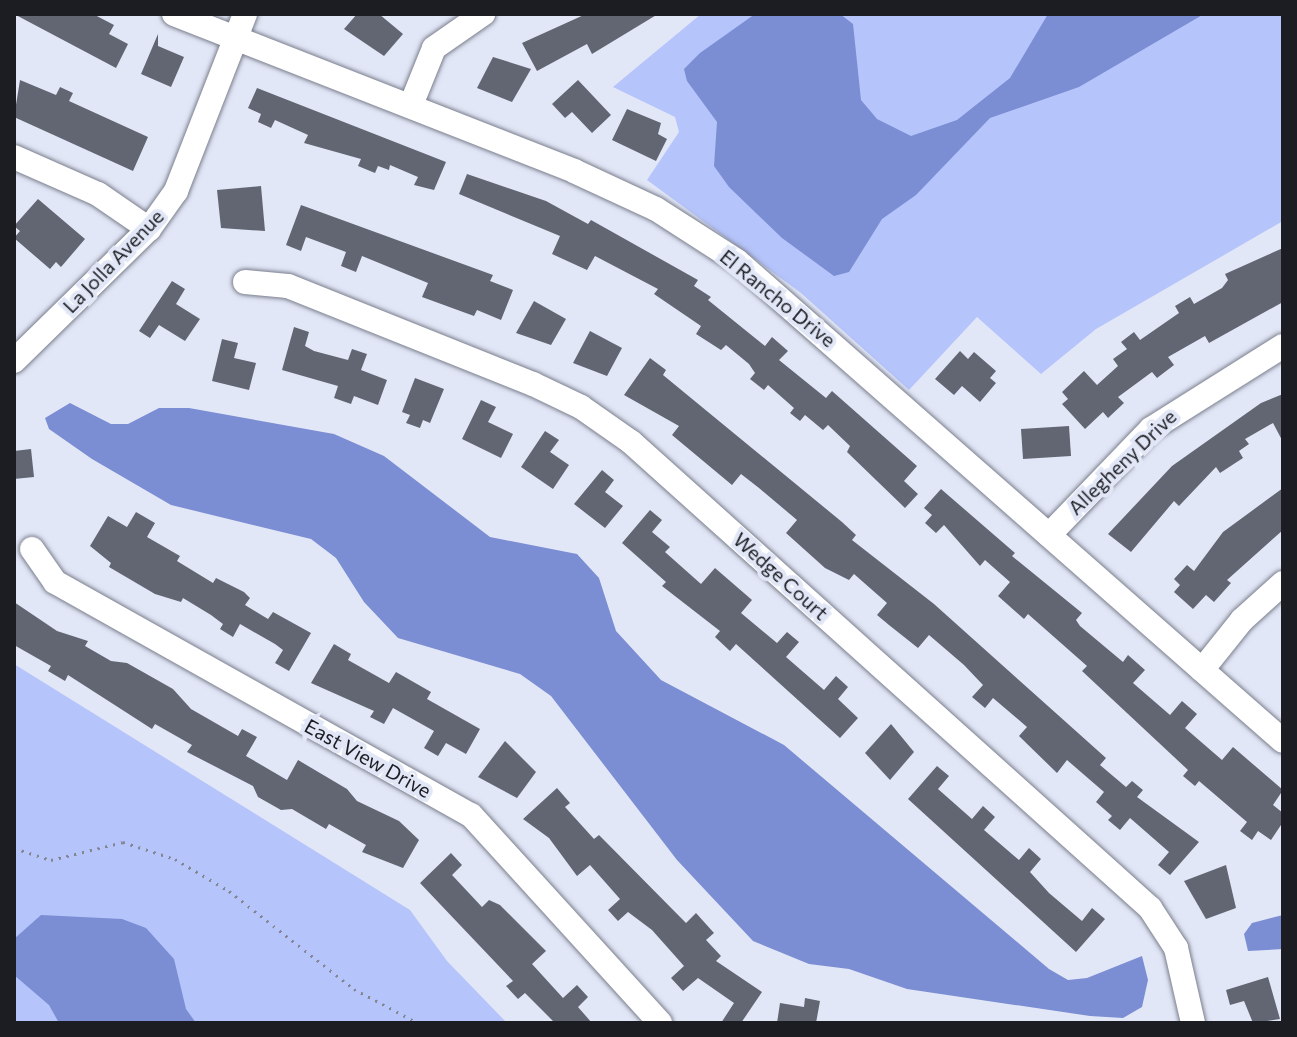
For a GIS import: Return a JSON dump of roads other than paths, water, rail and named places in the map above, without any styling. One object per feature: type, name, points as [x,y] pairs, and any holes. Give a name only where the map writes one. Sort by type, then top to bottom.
[{"type":"street","name":"El Rancho Drive","points":[[174,14],[233,40],[411,105],[643,203],[737,261],[1283,741]]},
{"type":"street","name":"La Jolla Avenue","points":[[14,361],[149,229],[176,191],[245,14]]},
{"type":"street","points":[[411,105],[434,48],[483,14]]},
{"type":"street","points":[[14,157],[98,194],[149,229]]},
{"type":"street","name":"Wedge Court","points":[[245,282],[288,286],[533,384],[581,407],[631,442],[1150,908],[1181,961],[1193,1023]]},
{"type":"street","name":"Allegheny Drive","points":[[1049,535],[1151,429],[1283,346]]},
{"type":"street","name":"East View Drive","points":[[32,549],[55,582],[471,815],[660,1023]]},
{"type":"street","points":[[1202,670],[1242,620],[1283,583]]}]
